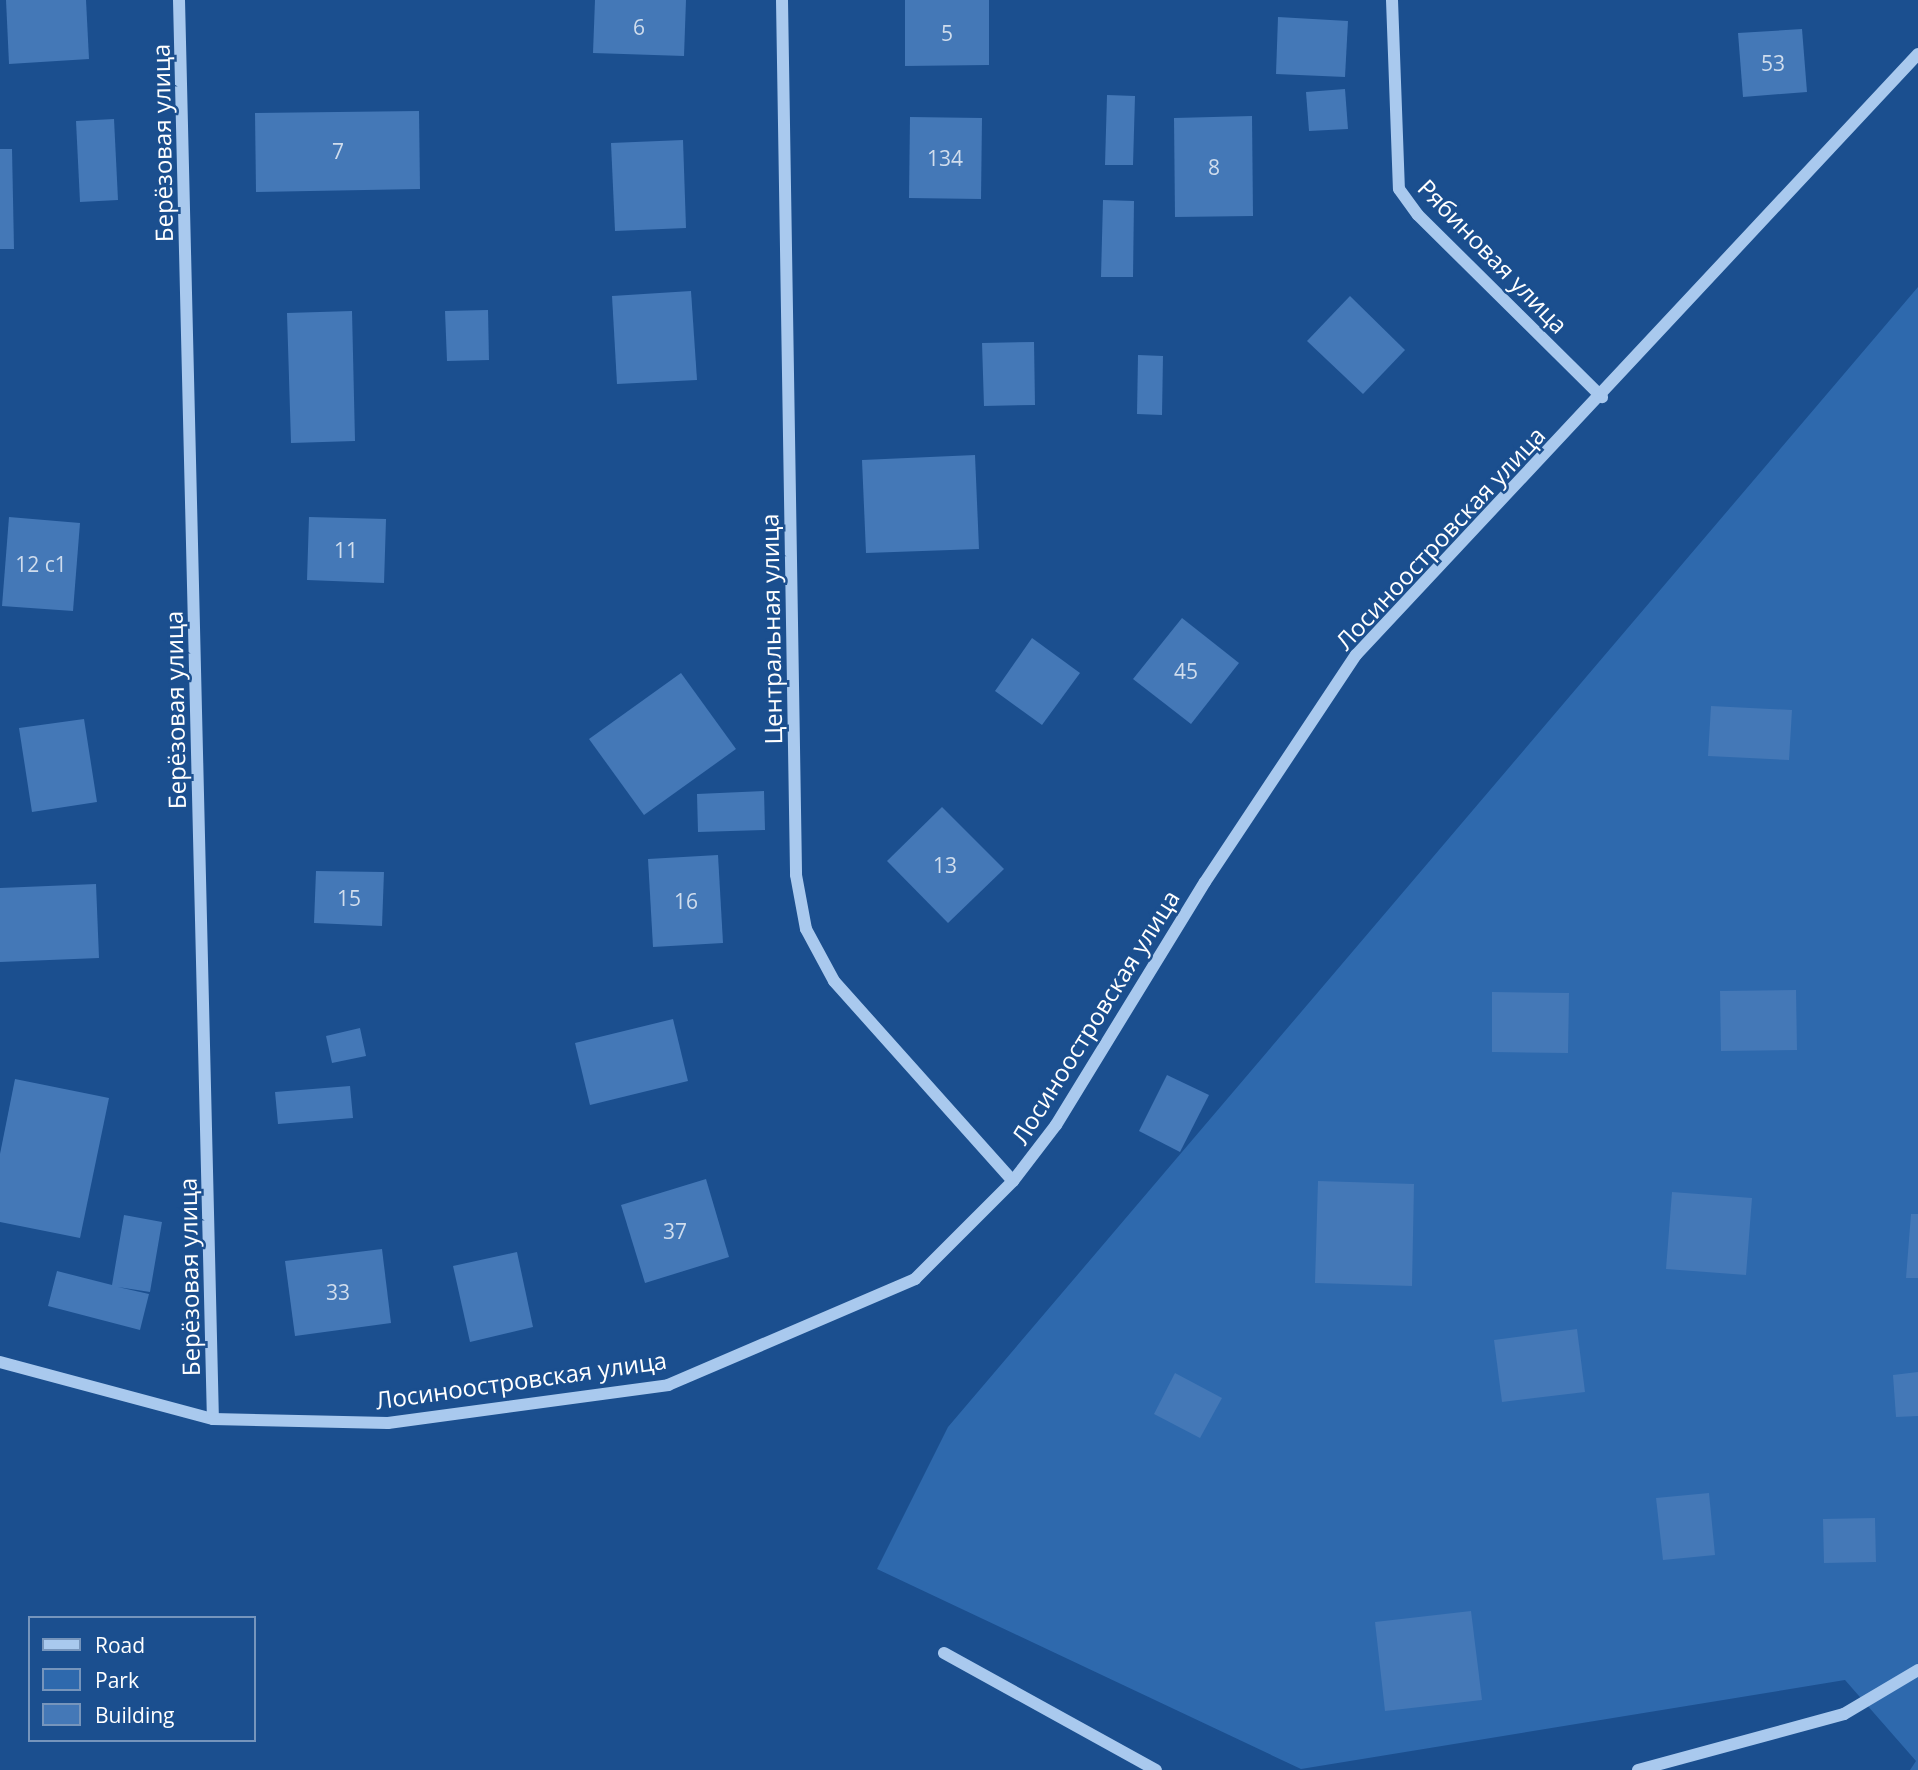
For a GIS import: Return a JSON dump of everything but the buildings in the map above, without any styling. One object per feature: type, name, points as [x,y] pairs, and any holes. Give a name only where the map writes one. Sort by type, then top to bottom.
[{"type":"street","name":"Берёзовая улица","points":[[179,0],[213,1419]]},
{"type":"street","name":"Центральная улица","points":[[782,0],[796,875],[806,929],[834,981],[1013,1181]]},
{"type":"street","name":"Рябиновая улица","points":[[1392,0],[1399,189],[1418,215],[1602,397]]},
{"type":"street","name":"Лосиноостровская улица","points":[[0,1362],[213,1419],[388,1423],[668,1385],[915,1279],[1013,1181],[1056,1125],[1205,882],[1356,655],[1602,397],[1918,54]]},
{"type":"street","points":[[944,1653],[1156,1770]]},
{"type":"street","points":[[1638,1770],[1844,1714],[1918,1670]]},
{"type":"green space","points":[[1918,287],[1918,1770],[1910,1770],[1916,1761],[1845,1680],[1301,1769],[877,1569],[948,1427]]}]
